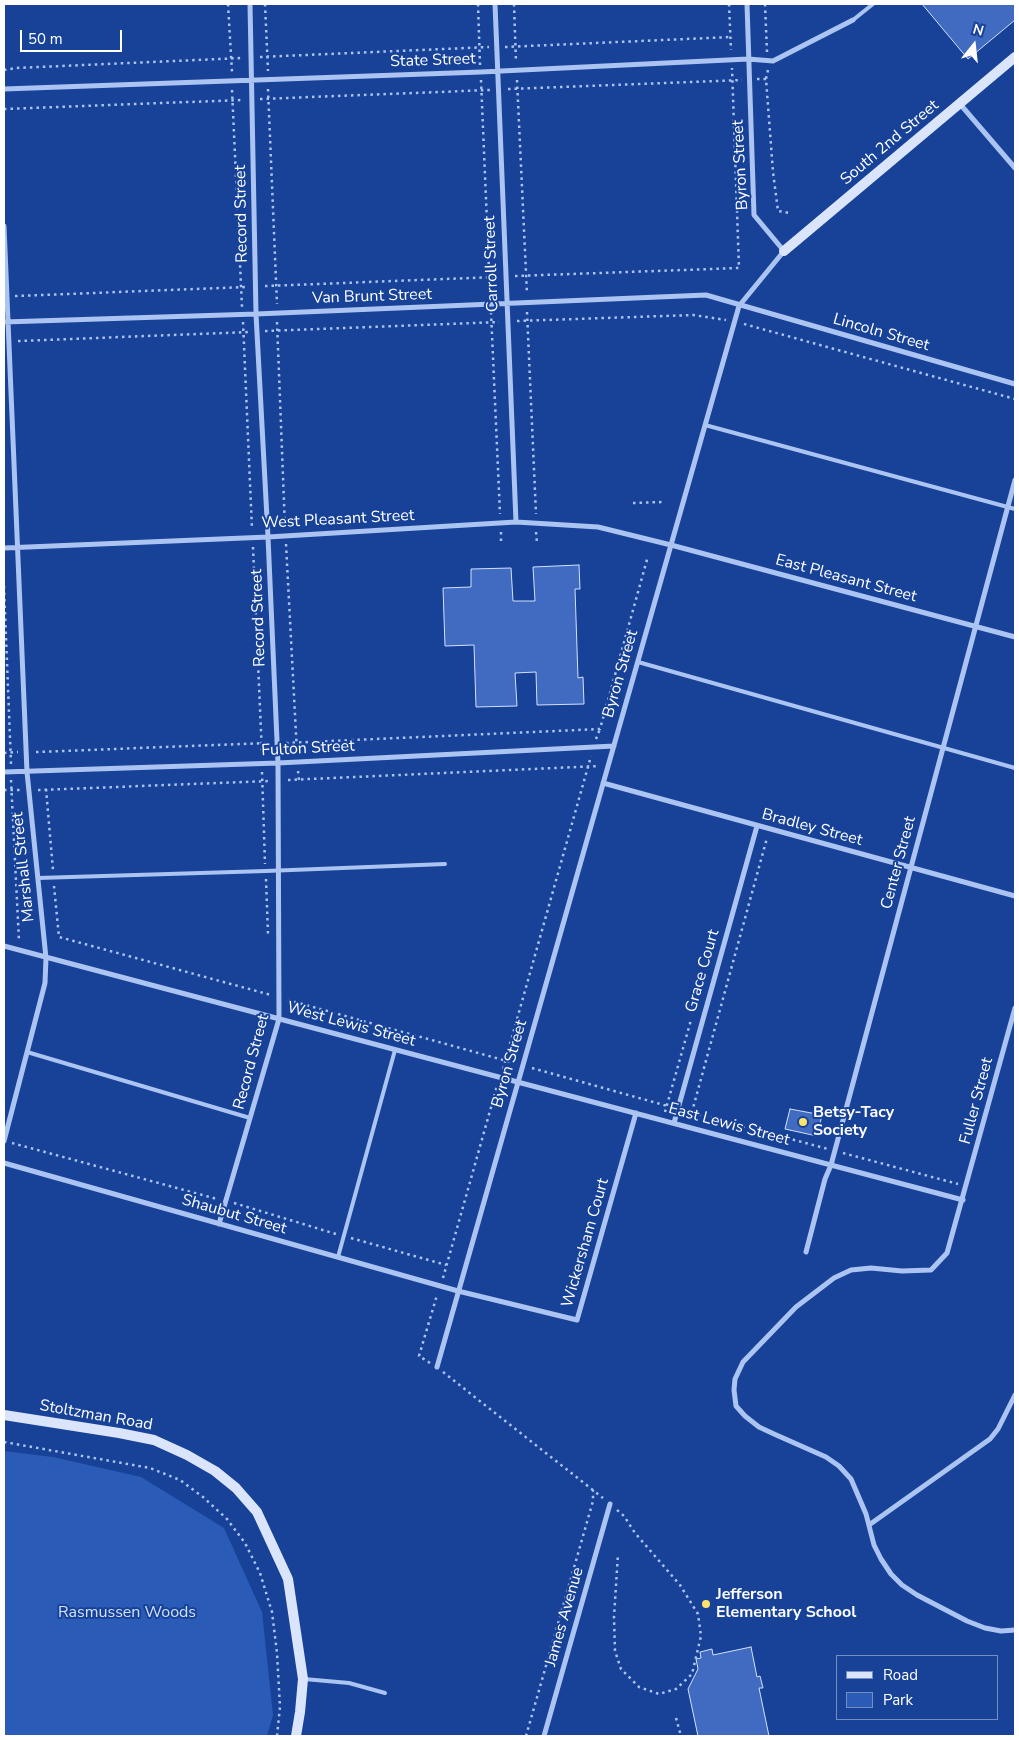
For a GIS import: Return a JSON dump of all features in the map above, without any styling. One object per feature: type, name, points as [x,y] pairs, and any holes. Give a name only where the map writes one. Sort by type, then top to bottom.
[{"type":"street","name":"Record Street","points":[[219,1224],[279,1019],[278,763],[256,314],[250,4]]},
{"type":"street","name":"Carroll Street","points":[[495,4],[516,522]]},
{"type":"street","name":"Byron Street","points":[[437,1367],[739,306],[784,251],[754,215],[747,4]]},
{"type":"street","name":"State Street","points":[[4,89],[481,72],[748,59],[773,61],[853,20]]},
{"type":"street","name":"South 2nd Street","points":[[784,251],[1015,58]]},
{"type":"street","points":[[960,104],[1015,168]]},
{"type":"street","name":"Marshall Street","points":[[4,226],[7,296],[6,322],[27,772],[46,958],[45,983],[4,1141]]},
{"type":"street","name":"Van Brunt Street","points":[[6,322],[706,296],[739,306]]},
{"type":"street","name":"Lincoln Street","points":[[739,306],[1015,384]]},
{"type":"street","name":"Center Street","points":[[806,1252],[1015,480]]},
{"type":"street","name":"West Pleasant Street","points":[[4,548],[252,538],[516,522],[598,527],[671,545]]},
{"type":"street","name":"East Pleasant Street","points":[[671,545],[1015,637]]},
{"type":"street","name":"Fulton Street","points":[[4,772],[262,764],[614,746]]},
{"type":"street","name":"Bradley Street","points":[[603,783],[1015,896]]},
{"type":"street","name":"Grace Court","points":[[674,1124],[757,826]]},
{"type":"street","name":"West Lewis Street","points":[[4,946],[518,1082]]},
{"type":"street","name":"Fuller Street","points":[[1015,1008],[947,1253],[931,1270],[902,1271],[871,1268],[851,1270],[834,1278],[796,1307],[743,1362],[735,1379],[734,1390],[736,1406],[759,1427],[826,1457],[839,1466],[851,1480],[869,1525],[874,1545],[891,1574],[917,1595],[967,1621],[985,1628],[1001,1631],[1015,1630]]},
{"type":"street","name":"East Lewis Street","points":[[518,1082],[962,1200]]},
{"type":"street","name":"Wickersham Court","points":[[458,1291],[577,1320],[636,1114]]},
{"type":"street","name":"Shaubut Street","points":[[4,1163],[458,1291]]},
{"type":"street","points":[[869,1525],[990,1439],[998,1429],[1015,1395]]},
{"type":"street","name":"Stoltzman Road","points":[[4,1415],[154,1440],[208,1467],[236,1488],[257,1512],[288,1579],[303,1679],[296,1736]]},
{"type":"street","name":"James Avenue","points":[[544,1736],[610,1504]]},
{"type":"lane","points":[[853,20],[873,4]]},
{"type":"lane","points":[[705,425],[1015,509]]},
{"type":"lane","points":[[638,662],[1015,768]]},
{"type":"lane","points":[[38,878],[444,864]]},
{"type":"lane","points":[[338,1257],[395,1050]]},
{"type":"lane","points":[[27,1052],[250,1118]]},
{"type":"lane","points":[[303,1679],[350,1683],[385,1693]]},
{"type":"path","points":[[228,4],[262,743],[268,938]]},
{"type":"path","points":[[265,4],[286,536],[299,780]]},
{"type":"path","points":[[478,4],[501,544]]},
{"type":"path","points":[[514,4],[537,543]]},
{"type":"path","points":[[7,296],[739,268],[729,4]]},
{"type":"path","points":[[765,4],[768,61],[766,79],[773,172],[778,211],[790,212]]},
{"type":"path","points":[[4,70],[730,37]]},
{"type":"path","points":[[4,109],[766,79]]},
{"type":"path","points":[[633,504],[664,502]]},
{"type":"path","points":[[437,1367],[419,1356],[648,556]]},
{"type":"path","points":[[4,753],[600,729]]},
{"type":"path","points":[[4,790],[278,781],[608,766]]},
{"type":"path","points":[[46,789],[59,937],[691,1113],[966,1186]]},
{"type":"path","points":[[688,1127],[770,829]]},
{"type":"path","points":[[270,986],[270,995]]},
{"type":"path","points":[[662,1120],[691,1020]]},
{"type":"path","points":[[4,1442],[150,1468],[180,1480],[203,1497],[227,1519],[245,1543],[260,1572],[272,1612],[278,1652],[280,1707],[277,1736]]},
{"type":"path","points":[[526,1736],[593,1501],[593,1490]]},
{"type":"path","points":[[676,1718],[681,1736]]},
{"type":"green space","name":"Rasmussen Woods","points":[[4,1451],[53,1457],[141,1477],[224,1528],[262,1612],[273,1715],[267,1736],[4,1736]]},
{"type":"building","points":[[922,4],[1015,4],[1015,20],[968,59]]},
{"type":"building","points":[[579,565],[580,589],[575,589],[578,678],[583,677],[584,704],[537,705],[536,672],[515,673],[517,706],[476,707],[474,645],[445,646],[443,588],[471,587],[471,569],[511,568],[513,601],[535,601],[533,567]]},
{"type":"building","name":"Betsy-Tacy Society","points":[[790,1109],[822,1115],[817,1136],[785,1129]]},
{"type":"building","points":[[751,1647],[757,1677],[760,1676],[763,1688],[759,1688],[769,1736],[698,1736],[688,1689],[698,1669],[696,1659],[701,1658],[700,1652],[712,1649],[713,1655]]},
{"type":"place","name":"Betsy-Tacy Society","points":[[803,1122]]},
{"type":"place","name":"Jefferson Elementary School","points":[[706,1604]]}]
